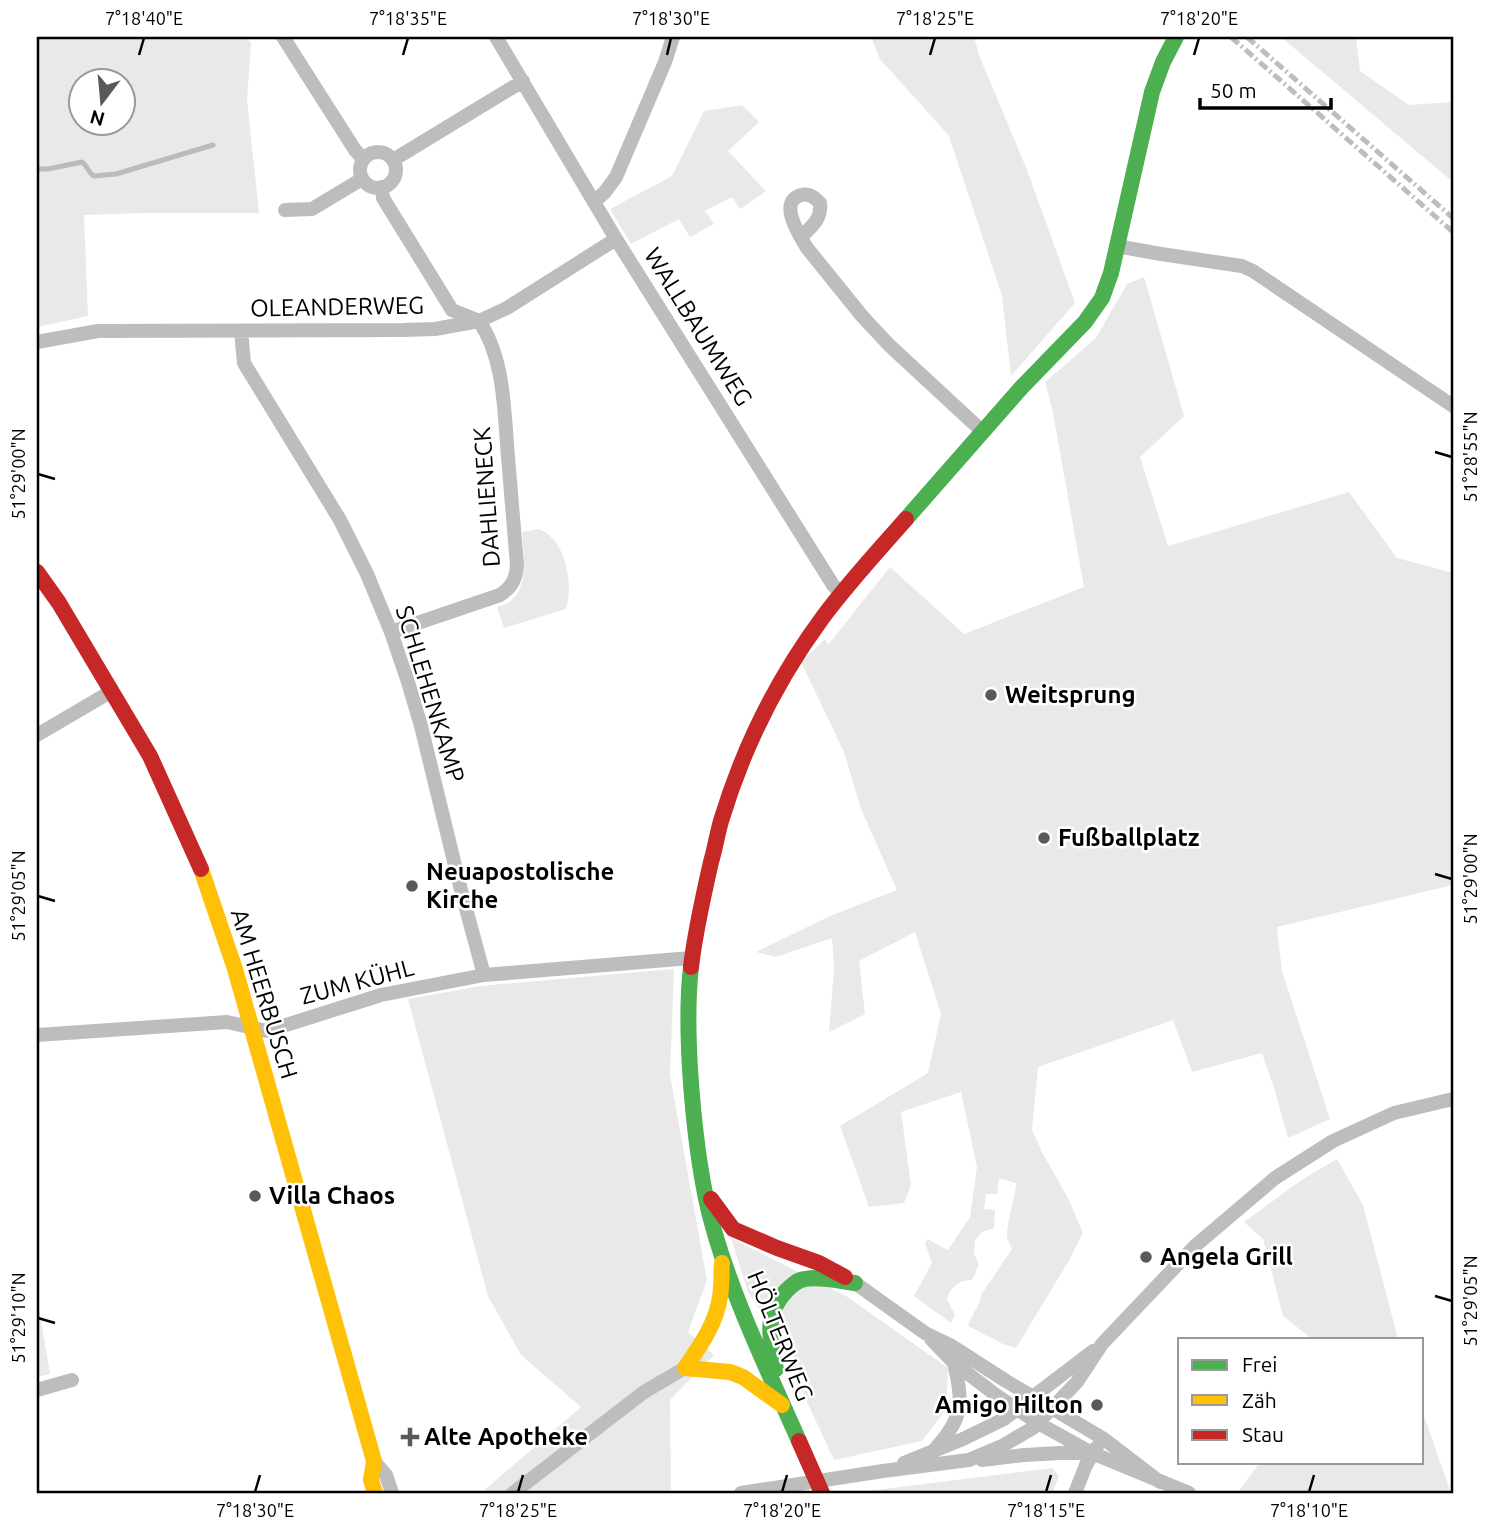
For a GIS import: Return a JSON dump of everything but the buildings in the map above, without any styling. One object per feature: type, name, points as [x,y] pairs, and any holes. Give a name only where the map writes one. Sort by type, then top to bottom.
[{"type":"street","points":[[283,37],[363,159]]},
{"type":"street","name":"WALLBAUMWEG","points":[[496,37],[616,239],[826,574],[841,593]]},
{"type":"street","points":[[594,202],[606,192],[616,177],[673,37]]},
{"type":"street","name":"HÖLTERWEG","points":[[822,1493],[747,1320],[722,1254],[706,1193],[695,1121],[689,1032],[691,958],[700,908],[722,820],[742,764],[766,709],[815,626],[1021,388],[1085,322],[1102,298],[1111,273],[1152,92],[1176,37]]},
{"type":"street","points":[[393,160],[523,81]]},
{"type":"street","points":[[370,153],[387,154],[396,169],[390,184],[371,187],[362,179],[360,170],[363,159],[370,153]]},
{"type":"street","points":[[285,210],[312,209],[362,179]]},
{"type":"street","points":[[382,187],[383,198],[452,310],[479,321]]},
{"type":"street","points":[[801,237],[815,259],[862,316],[983,432]]},
{"type":"street","name":"OLEANDERWEG","points":[[37,342],[98,331],[435,329],[479,321],[507,308],[616,239]]},
{"type":"street","points":[[1116,246],[1242,266],[1253,271],[1453,406]]},
{"type":"street","name":"DAHLIENECK","points":[[391,632],[500,595],[513,583],[516,575],[503,398],[487,332],[479,321]]},
{"type":"street","name":"SCHLEHENKAMP","points":[[241,331],[244,363],[340,520],[391,632],[421,726],[484,975]]},
{"type":"street","name":"AM HEERBUSCH","points":[[37,572],[60,603],[150,755],[200,866],[235,969],[374,1461],[386,1475],[392,1493]]},
{"type":"street","points":[[37,735],[113,691]]},
{"type":"street","name":"ZUM KÜHL","points":[[37,1035],[227,1022],[267,1031],[382,995],[484,975],[691,958]]},
{"type":"street","points":[[888,1470],[1004,1419],[1102,1344],[1195,1245],[1275,1178],[1333,1141],[1394,1113],[1453,1100]]},
{"type":"street","points":[[706,1193],[733,1230],[819,1263],[855,1283],[926,1333],[1104,1438],[1160,1482]]},
{"type":"street","points":[[513,1493],[644,1392],[685,1368],[707,1337],[715,1317],[719,1302],[722,1254]]},
{"type":"street","points":[[784,1406],[770,1339],[769,1322],[772,1309],[779,1297],[798,1280],[826,1279],[855,1283]]},
{"type":"street","points":[[926,1333],[954,1363],[1038,1423],[1092,1453],[1189,1493]]},
{"type":"street","points":[[969,1460],[1002,1446],[1033,1428],[1077,1382],[1102,1344]]},
{"type":"street","points":[[935,1449],[954,1424],[961,1404],[954,1363]]},
{"type":"street","points":[[685,1368],[730,1372],[743,1377],[784,1406]]},
{"type":"street","points":[[37,1390],[72,1380]]},
{"type":"street","points":[[1075,1493],[1092,1453],[1104,1438]]},
{"type":"street","points":[[741,1493],[969,1460],[1092,1453]]},
{"type":"street","name":"AM HEERBUSCH","points":[[374,1461],[371,1480],[374,1493]]},
{"type":"shaded area","points":[[37,37],[247,37],[251,43],[247,100],[259,213],[84,215],[88,316],[37,327]]},
{"type":"shaded area","points":[[871,37],[974,37],[1027,170],[1075,303],[1011,376],[1002,296],[949,136],[880,59]]},
{"type":"shaded area","points":[[1281,37],[1356,37],[1360,71],[1409,105],[1453,102],[1453,182]]},
{"type":"shaded area","points":[[742,105],[759,122],[728,151],[766,191],[740,209],[732,197],[705,211],[714,224],[690,237],[679,219],[631,244],[610,209],[672,176],[704,111]]},
{"type":"shaded area","points":[[1144,277],[1184,416],[1140,457],[1168,546],[1349,492],[1397,558],[1453,573],[1453,885],[1277,927],[1282,971],[1330,1119],[1288,1138],[1262,1053],[1192,1072],[1173,1020],[1038,1067],[1032,1130],[1083,1233],[1016,1348],[968,1326],[981,1295],[1012,1249],[1007,1232],[1016,1183],[999,1178],[997,1194],[986,1194],[984,1209],[995,1210],[994,1228],[982,1232],[975,1240],[974,1253],[979,1265],[972,1280],[956,1285],[949,1294],[947,1299],[955,1315],[951,1323],[914,1296],[932,1263],[925,1243],[927,1239],[948,1250],[970,1217],[977,1167],[961,1092],[901,1112],[911,1185],[904,1203],[869,1207],[840,1126],[928,1073],[941,1014],[915,932],[859,961],[865,1014],[829,1032],[834,969],[832,938],[776,957],[756,952],[830,916],[897,890],[861,809],[844,752],[801,662],[825,639],[828,645],[890,567],[964,634],[1084,587],[1045,382],[1096,338],[1127,284]]},
{"type":"shaded area","points":[[539,529],[556,542],[562,552],[569,588],[566,609],[504,628],[497,607],[508,603],[520,589],[524,570],[522,532]]},
{"type":"shaded area","points":[[674,969],[670,1075],[707,1280],[688,1332],[714,1355],[670,1400],[671,1490],[664,1493],[481,1493],[581,1407],[521,1355],[488,1296],[408,999],[480,986]]},
{"type":"shaded area","points":[[1337,1159],[1363,1205],[1398,1338],[1311,1338],[1283,1316],[1263,1239],[1244,1222],[1303,1179]]},
{"type":"shaded area","points":[[731,1238],[846,1296],[948,1368],[946,1409],[922,1441],[834,1460],[776,1335],[748,1292]]},
{"type":"shaded area","points":[[37,1296],[50,1374],[37,1377]]},
{"type":"shaded area","points":[[1424,1416],[1451,1493],[1251,1493],[1239,1491],[1259,1464],[1424,1464]]},
{"type":"shaded area","points":[[1053,1468],[1059,1477],[1052,1493],[852,1493]]},
{"type":"waterway","points":[[37,169],[82,162],[94,176],[116,174],[213,145]]},
{"type":"railway","points":[[1231,37],[1453,232]]},
{"type":"railway","points":[[1247,37],[1453,218]]},
{"type":"traffic: fast","points":[[906,519],[1021,388],[1085,322],[1102,298],[1111,273],[1152,92],[1176,37]]},
{"type":"traffic: fast","points":[[691,967],[688,1018],[691,1087],[699,1158],[709,1212],[738,1299],[799,1441]]},
{"type":"traffic: fast","points":[[776,1369],[771,1318],[779,1299],[787,1290],[797,1282],[811,1278],[855,1283]]},
{"type":"traffic: slow","points":[[201,869],[235,969],[374,1461],[371,1480],[375,1493]]},
{"type":"traffic: slow","points":[[685,1368],[715,1316],[721,1293],[722,1263]]},
{"type":"traffic: slow","points":[[685,1368],[730,1372],[743,1377],[782,1405]]},
{"type":"traffic: jam","points":[[691,967],[721,821],[763,714],[791,664],[823,617],[906,519]]},
{"type":"traffic: jam","points":[[37,572],[59,603],[150,756],[201,869]]},
{"type":"traffic: jam","points":[[711,1199],[733,1229],[819,1263],[845,1277]]},
{"type":"traffic: jam","points":[[799,1441],[822,1493]]},
{"type":"place","name":"Weitsprung","points":[[991,695]]},
{"type":"place","name":"Fußballplatz","points":[[1044,838]]},
{"type":"place","name":"Neuapostolische Kirche","points":[[412,886]]},
{"type":"place","name":"Villa Chaos","points":[[255,1196]]},
{"type":"place","name":"Angela Grill","points":[[1146,1257]]},
{"type":"place","name":"Amigo Hilton","points":[[1097,1405]]},
{"type":"place","name":"Alte Apotheke","points":[[410,1437]]}]
